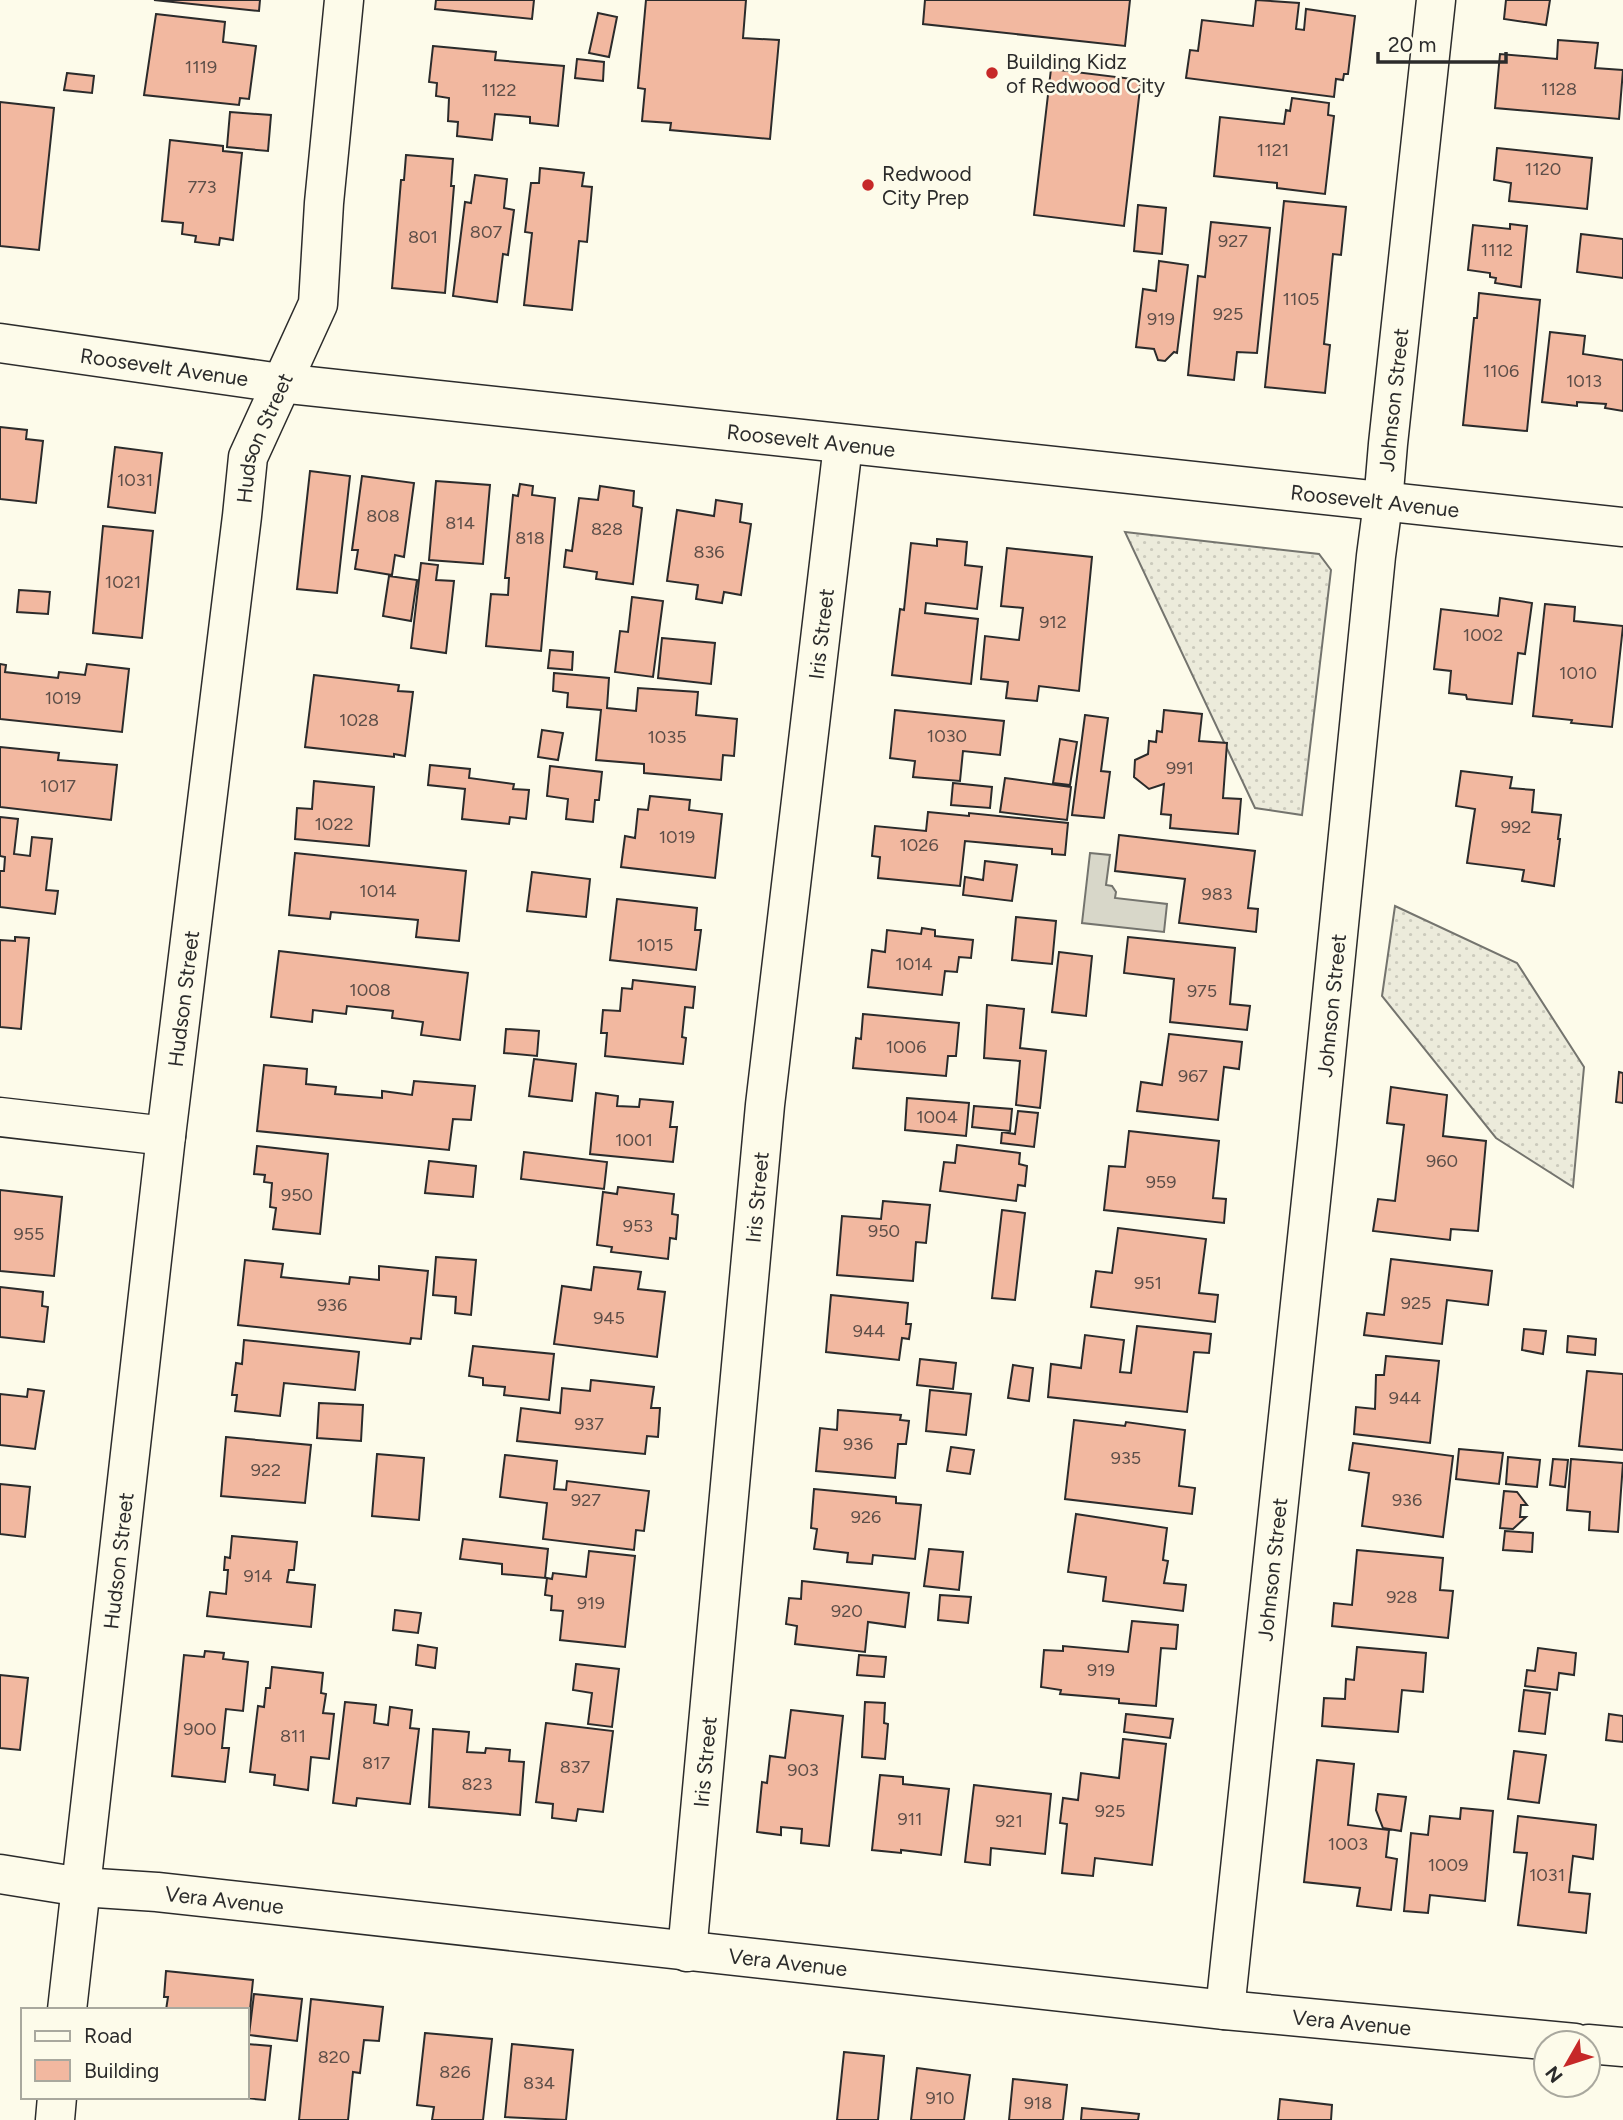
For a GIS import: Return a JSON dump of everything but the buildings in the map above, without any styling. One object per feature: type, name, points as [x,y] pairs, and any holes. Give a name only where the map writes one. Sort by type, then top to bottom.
[{"type":"street","name":"Hudson Street","points":[[67,2008],[166,1136],[243,516],[248,457],[318,304],[324,203],[344,0]]},
{"type":"street","name":"Johnson Street","points":[[1225,2010],[1436,0]]},
{"type":"street","name":"Roosevelt Avenue","points":[[0,343],[280,383],[1623,527]]},
{"type":"street","name":"Iris Street","points":[[688,1952],[765,1105],[843,445]]},
{"type":"street","points":[[0,1117],[166,1136]]},
{"type":"street","name":"Vera Avenue","points":[[0,1874],[81,1887],[157,1892],[1225,2010],[1532,2039]]},
{"type":"street","points":[[1602,2046],[1623,2048]]},
{"type":"street","points":[[55,2120],[57,2099]]},
{"type":"shaded area","points":[[1125,532],[1319,554],[1331,570],[1302,815],[1255,808]]},
{"type":"shaded area","points":[[1090,853],[1110,855],[1106,885],[1112,886],[1116,892],[1115,898],[1167,904],[1164,932],[1082,923]]},
{"type":"shaded area","points":[[1395,906],[1517,963],[1584,1067],[1573,1187],[1496,1138],[1382,996]]},
{"type":"place","name":"Building Kidz of Redwood City","points":[[992,73]]},
{"type":"place","name":"Redwood City Prep","points":[[868,185]]}]
